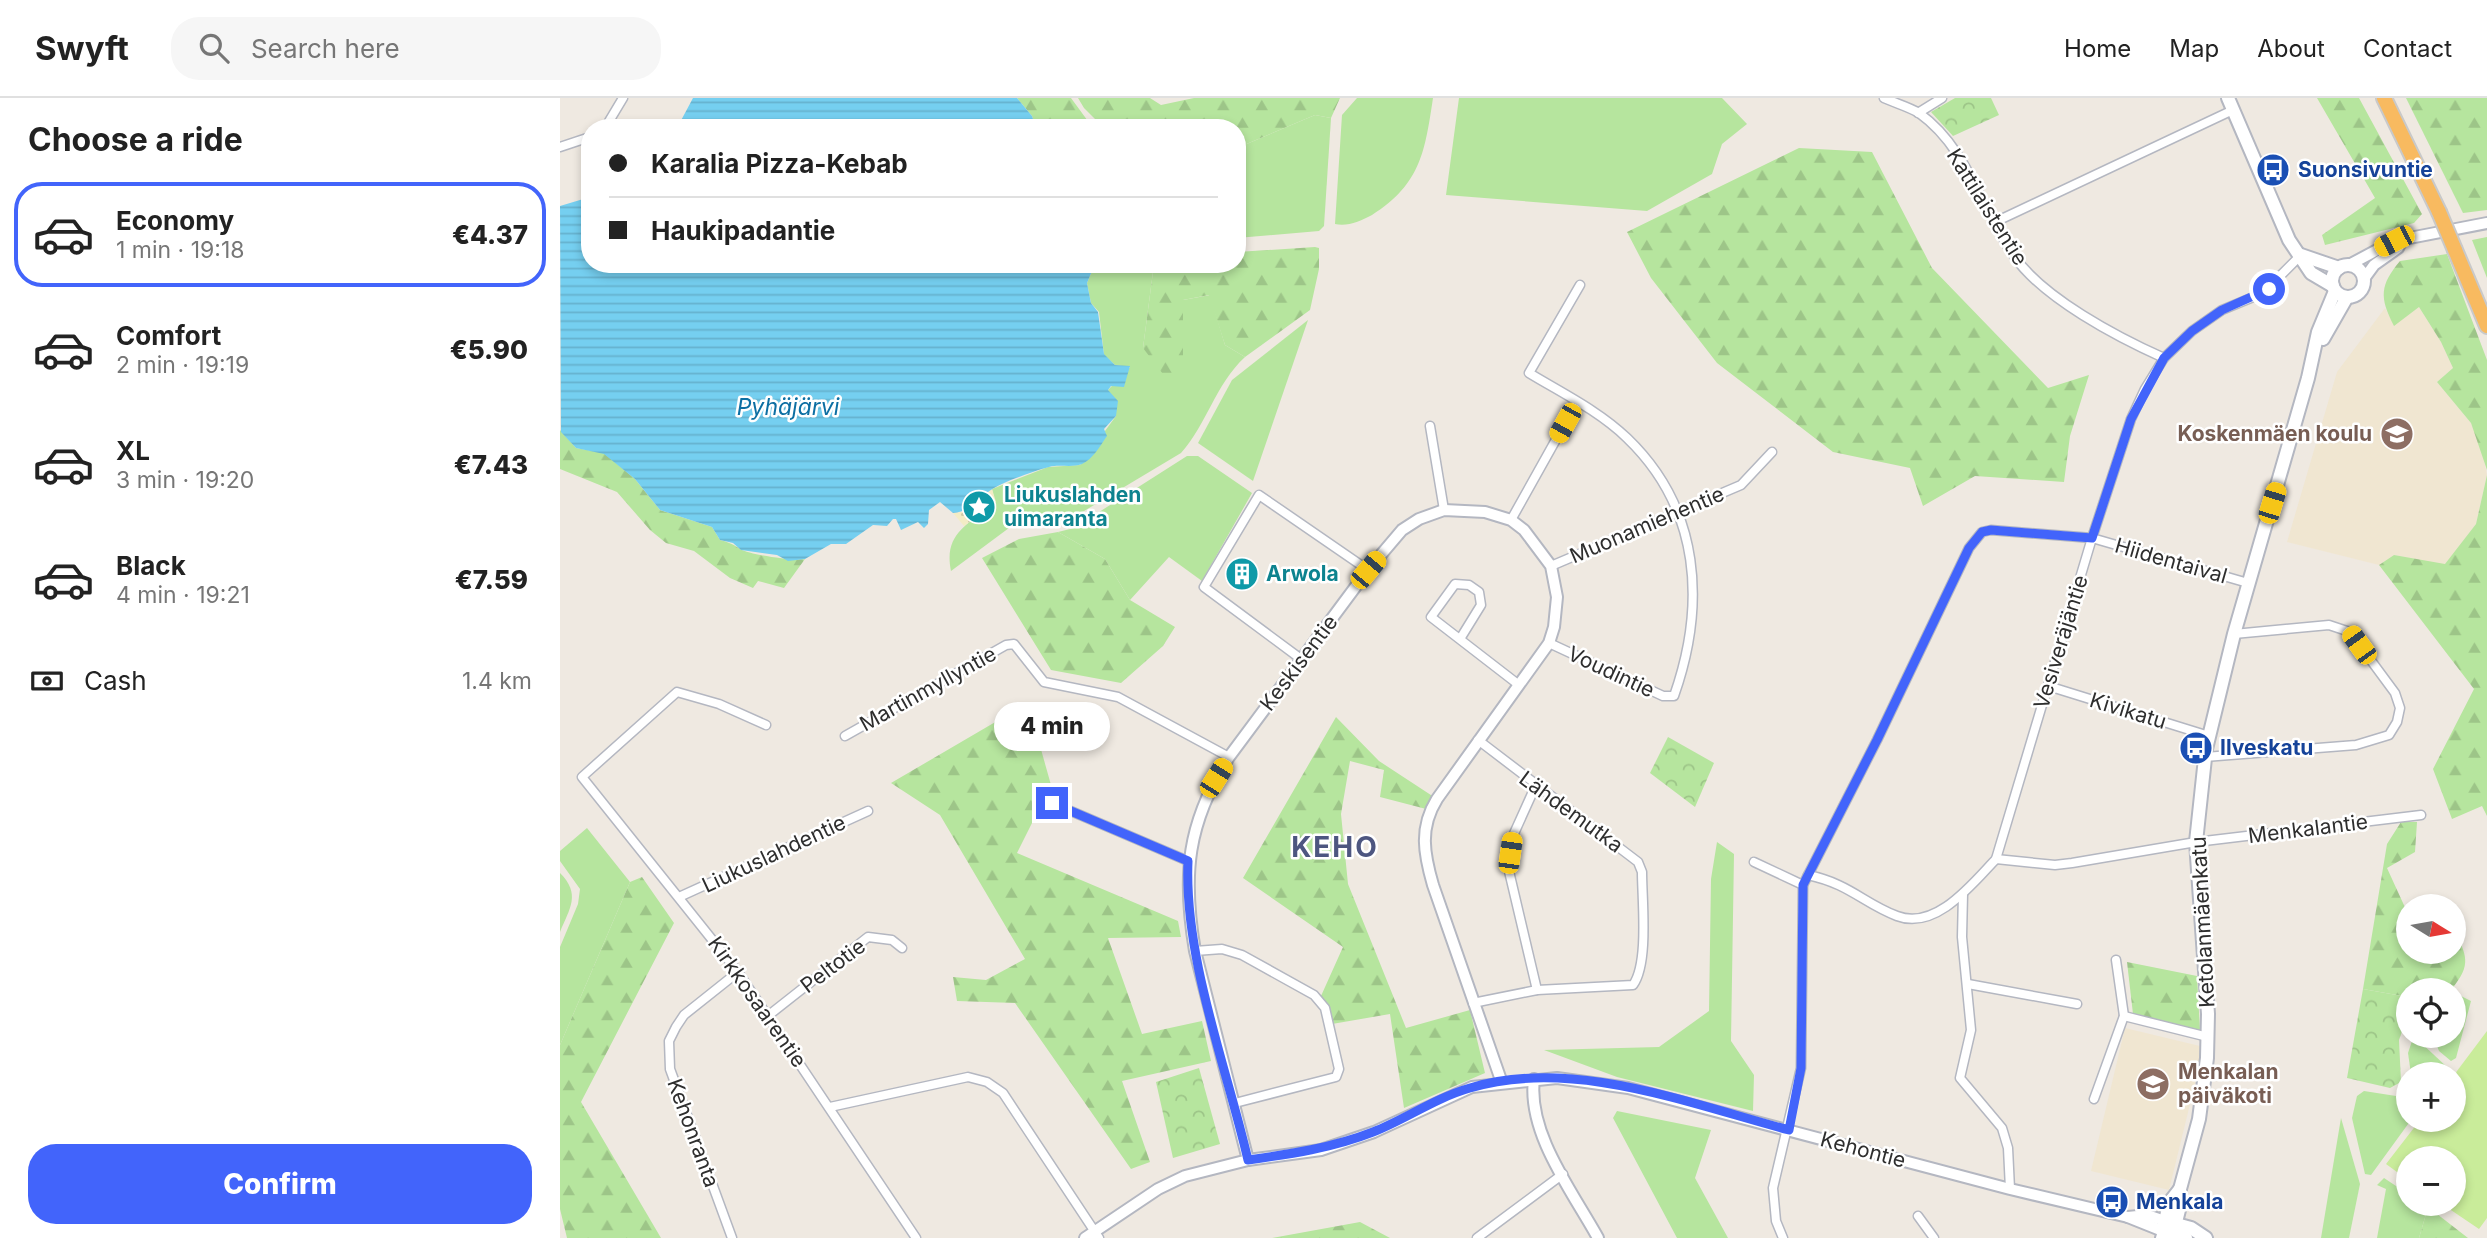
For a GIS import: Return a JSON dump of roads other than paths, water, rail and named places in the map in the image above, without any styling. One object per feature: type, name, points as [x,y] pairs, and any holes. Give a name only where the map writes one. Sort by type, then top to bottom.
[{"type":"highway","points":[[2384,98],[2439,212],[2487,326]]},
{"type":"main road","points":[[2230,104],[2289,240],[2311,273],[2338,291],[2358,293],[2363,280],[2360,272],[2301,255]]},
{"type":"main road","points":[[2338,291],[2333,276],[2344,267]]},
{"type":"main road","name":"Ketolanmäenkatu","points":[[2171,1232],[2199,1119],[2208,1037],[2196,842],[2205,757],[2248,583],[2309,373],[2328,327],[2338,291]]},
{"type":"main road","name":"Kehontie","points":[[2171,1232],[2191,1228],[2206,1238]]},
{"type":"street","points":[[610,119],[623,98]]},
{"type":"street","name":"Kattilaistentie","points":[[1884,98],[1918,113],[1963,161],[2014,256],[2044,288],[2139,347],[2164,358]]},
{"type":"street","points":[[1918,113],[1942,98]]},
{"type":"street","points":[[1995,222],[2230,104]]},
{"type":"street","points":[[560,147],[581,140]]},
{"type":"street","points":[[2344,267],[2394,241],[2401,242],[2487,223]]},
{"type":"street","points":[[2363,280],[2374,265],[2398,248],[2401,242]]},
{"type":"street","name":"Vesiveräjäntie","points":[[1996,859],[2092,538],[2131,419],[2164,358],[2192,331],[2222,310],[2269,289],[2301,255]]},
{"type":"street","points":[[1580,285],[1529,373],[1577,402],[1628,439],[1647,461],[1678,513]]},
{"type":"street","points":[[1511,520],[1577,402]]},
{"type":"street","points":[[1430,426],[1444,510]]},
{"type":"street","name":"Muonamiehentie","points":[[1551,566],[1741,485],[1772,452]]},
{"type":"street","points":[[1301,659],[1204,587],[1259,495],[1368,570]]},
{"type":"street","name":"Keskisentie","points":[[1248,1160],[1195,951],[1186,889],[1188,861],[1205,800],[1229,757],[1368,570],[1402,530],[1419,519],[1444,510],[1485,512],[1511,520],[1534,540],[1551,566],[1557,597],[1549,643],[1430,810],[1424,846],[1433,885],[1502,1083]]},
{"type":"street","name":"Voudintie","points":[[1549,643],[1663,696],[1674,696],[1687,660],[1695,597],[1678,513]]},
{"type":"street","name":"Hiidentaival","points":[[1783,1238],[1776,1221],[1773,1188],[1779,1155],[1789,1130],[1801,1068],[1803,885],[1969,548],[1982,532],[2001,530],[2092,538],[2248,583]]},
{"type":"street","points":[[1460,639],[1481,605],[1479,592],[1469,585],[1455,584],[1431,617],[1519,685]]},
{"type":"street","points":[[2205,757],[2356,745],[2389,735],[2397,722],[2400,708],[2395,693],[2350,632],[2329,625],[2234,634]]},
{"type":"street","name":"Martinmyllyntie","points":[[845,736],[1006,645],[1014,644],[1044,682],[1118,697],[1229,757]]},
{"type":"street","name":"Kivikatu","points":[[2048,686],[2209,736]]},
{"type":"street","name":"Kirkkosaarentie","points":[[766,725],[719,704],[677,691],[582,777],[738,972],[916,1238]]},
{"type":"street","name":"Lähdemutka","points":[[1473,1003],[1537,990],[1633,985],[1639,977],[1642,962],[1642,872],[1638,862],[1535,787],[1478,740]]},
{"type":"street","points":[[1535,787],[1512,838],[1508,867],[1537,990]]},
{"type":"street","points":[[1052,803],[1188,861]]},
{"type":"street","name":"Liukuslahdentie","points":[[680,897],[868,811]]},
{"type":"street","name":"Menkalantie","points":[[1996,859],[2072,863],[2196,842],[2421,815]]},
{"type":"street","points":[[1808,876],[1842,884],[1897,916],[1909,919],[1920,918],[1963,894],[1996,859]]},
{"type":"street","points":[[1754,862],[1803,885]]},
{"type":"street","points":[[1963,894],[1962,937],[1971,1030],[1960,1078],[2002,1128],[2008,1148],[2010,1189]]},
{"type":"street","name":"Peltotie","points":[[769,1015],[868,937],[892,940],[902,948]]},
{"type":"street","points":[[1195,951],[1222,948],[1242,955],[1314,995],[1325,1009],[1339,1069],[1336,1077],[1235,1103]]},
{"type":"street","points":[[2094,1100],[2124,1016],[2116,960]]},
{"type":"street","name":"Kehonranta","points":[[733,1238],[670,1069],[669,1041],[684,1015],[738,972]]},
{"type":"street","points":[[1968,984],[2077,1004]]},
{"type":"street","points":[[2124,1016],[2208,1037]]},
{"type":"street","points":[[830,1107],[968,1077],[987,1082],[1003,1093],[1098,1234]]},
{"type":"street","points":[[1534,1079],[1532,1100],[1536,1123],[1598,1238]]},
{"type":"street","name":"Kehontie","points":[[1086,1238],[1098,1234],[1158,1189],[1185,1176],[1248,1160],[1321,1150],[1374,1132],[1449,1096],[1502,1083],[1534,1079],[1605,1083],[2010,1189],[2128,1217],[2147,1215],[2171,1232]]},
{"type":"street","points":[[1477,1238],[1563,1174]]},
{"type":"street","points":[[1918,1216],[1934,1238]]},
{"type":"water","points":[[693,98],[1017,98],[1033,119],[682,119]]},
{"type":"water","name":"Pyhäjärvi","points":[[581,200],[581,273],[1091,273],[1087,283],[1091,303],[1098,312],[1104,354],[1115,365],[1130,366],[1124,387],[1111,386],[1108,390],[1118,401],[1116,416],[1104,429],[1107,436],[1086,462],[1074,466],[1049,467],[1014,479],[994,488],[959,512],[953,513],[940,502],[929,510],[928,524],[924,528],[918,522],[901,530],[896,519],[893,519],[887,526],[873,525],[846,544],[831,544],[805,559],[788,561],[777,555],[741,550],[733,543],[720,540],[712,527],[660,510],[635,479],[604,454],[576,448],[561,432],[560,206]]},
{"type":"place","name":"Suonsivuntie","points":[[2273,170]]},
{"type":"place","name":"Koskenmäen koulu","points":[[2397,434]]},
{"type":"place","name":"Liukuslahden uimaranta","points":[[979,507]]},
{"type":"place","name":"Arwola","points":[[1242,574]]},
{"type":"place","name":"Ilveskatu","points":[[2196,748]]},
{"type":"place","name":"Menkalan päiväkoti","points":[[2153,1084]]},
{"type":"place","name":"Menkala","points":[[2112,1202]]},
{"type":"district","name":"KEHO","points":[[1335,847]]}]
